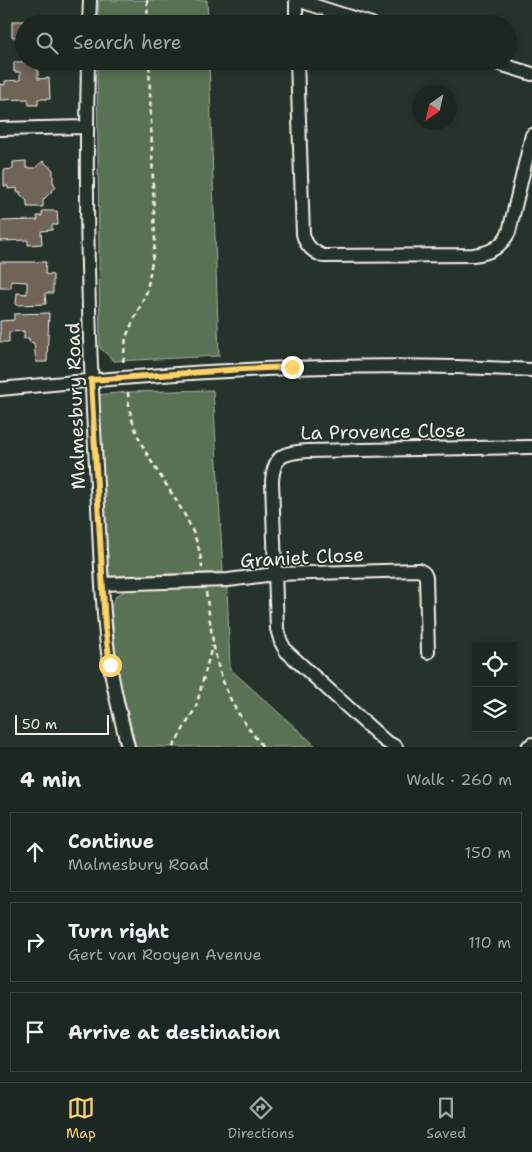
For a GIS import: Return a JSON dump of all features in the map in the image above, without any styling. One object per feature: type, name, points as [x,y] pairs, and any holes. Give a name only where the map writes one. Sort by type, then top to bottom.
[{"type":"street","points":[[89,15],[90,0]]},
{"type":"street","points":[[296,15],[296,0],[344,15]]},
{"type":"street","points":[[517,69],[532,74]]},
{"type":"street","name":"Malmesbury Road","points":[[88,70],[86,127],[91,380],[102,584],[110,665],[128,747]]},
{"type":"street","points":[[297,70],[303,234],[309,247],[323,256],[474,255],[485,254],[494,250],[509,232],[532,135]]},
{"type":"street","points":[[0,129],[86,127]]},
{"type":"street","points":[[0,389],[91,380],[311,366],[422,366],[532,370]]},
{"type":"street","name":"La Provence Close","points":[[396,747],[385,741],[286,651],[281,642],[277,629],[275,574],[272,481],[275,464],[278,458],[290,452],[532,447]]},
{"type":"street","name":"Graniet Close","points":[[102,584],[228,580],[275,574],[419,570],[426,577],[428,652]]},
{"type":"street","points":[[528,747],[532,744]]},
{"type":"path","points":[[147,0],[148,15]]},
{"type":"path","points":[[124,362],[126,338],[147,291],[155,243],[149,70]]},
{"type":"path","points":[[128,392],[128,408],[132,423],[150,463],[186,518],[199,553],[202,572]]},
{"type":"path","points":[[205,586],[213,645],[226,690],[263,747]]},
{"type":"path","points":[[173,747],[196,707],[213,645]]},
{"type":"green space","points":[[99,0],[207,0],[208,15],[98,15]]},
{"type":"green space","points":[[97,70],[209,70],[219,356],[114,361],[100,348]]},
{"type":"green space","points":[[213,390],[223,572],[109,576],[98,395],[128,392]]},
{"type":"green space","points":[[227,585],[230,669],[317,747],[136,747],[118,672],[111,607],[116,596],[128,589]]},
{"type":"building","points":[[12,21],[15,21],[15,37],[12,37]]},
{"type":"building","points":[[14,62],[15,70],[38,70],[38,79],[49,78],[50,99],[38,99],[38,105],[29,105],[28,99],[0,100],[0,84],[5,85],[5,81],[20,80],[20,72],[14,72]]},
{"type":"building","points":[[26,161],[26,168],[35,168],[43,161],[53,170],[53,182],[56,187],[43,200],[43,207],[27,207],[27,201],[20,194],[21,192],[17,192],[17,188],[8,189],[8,186],[4,186],[4,170],[13,169],[13,162]]},
{"type":"building","points":[[42,211],[57,211],[58,225],[52,225],[52,230],[41,231],[42,244],[28,245],[28,240],[0,241],[0,221],[38,220],[37,216],[42,216]]},
{"type":"building","points":[[0,262],[46,262],[45,274],[53,275],[53,293],[45,293],[46,304],[16,305],[17,293],[27,294],[27,282],[11,281],[11,288],[0,288]]},
{"type":"building","points":[[49,313],[47,362],[36,362],[34,343],[29,342],[29,338],[24,339],[24,331],[9,332],[9,342],[0,342],[0,321],[14,320],[14,314]]},
{"type":"route","points":[[110,665],[105,626],[91,380],[292,367]]}]
